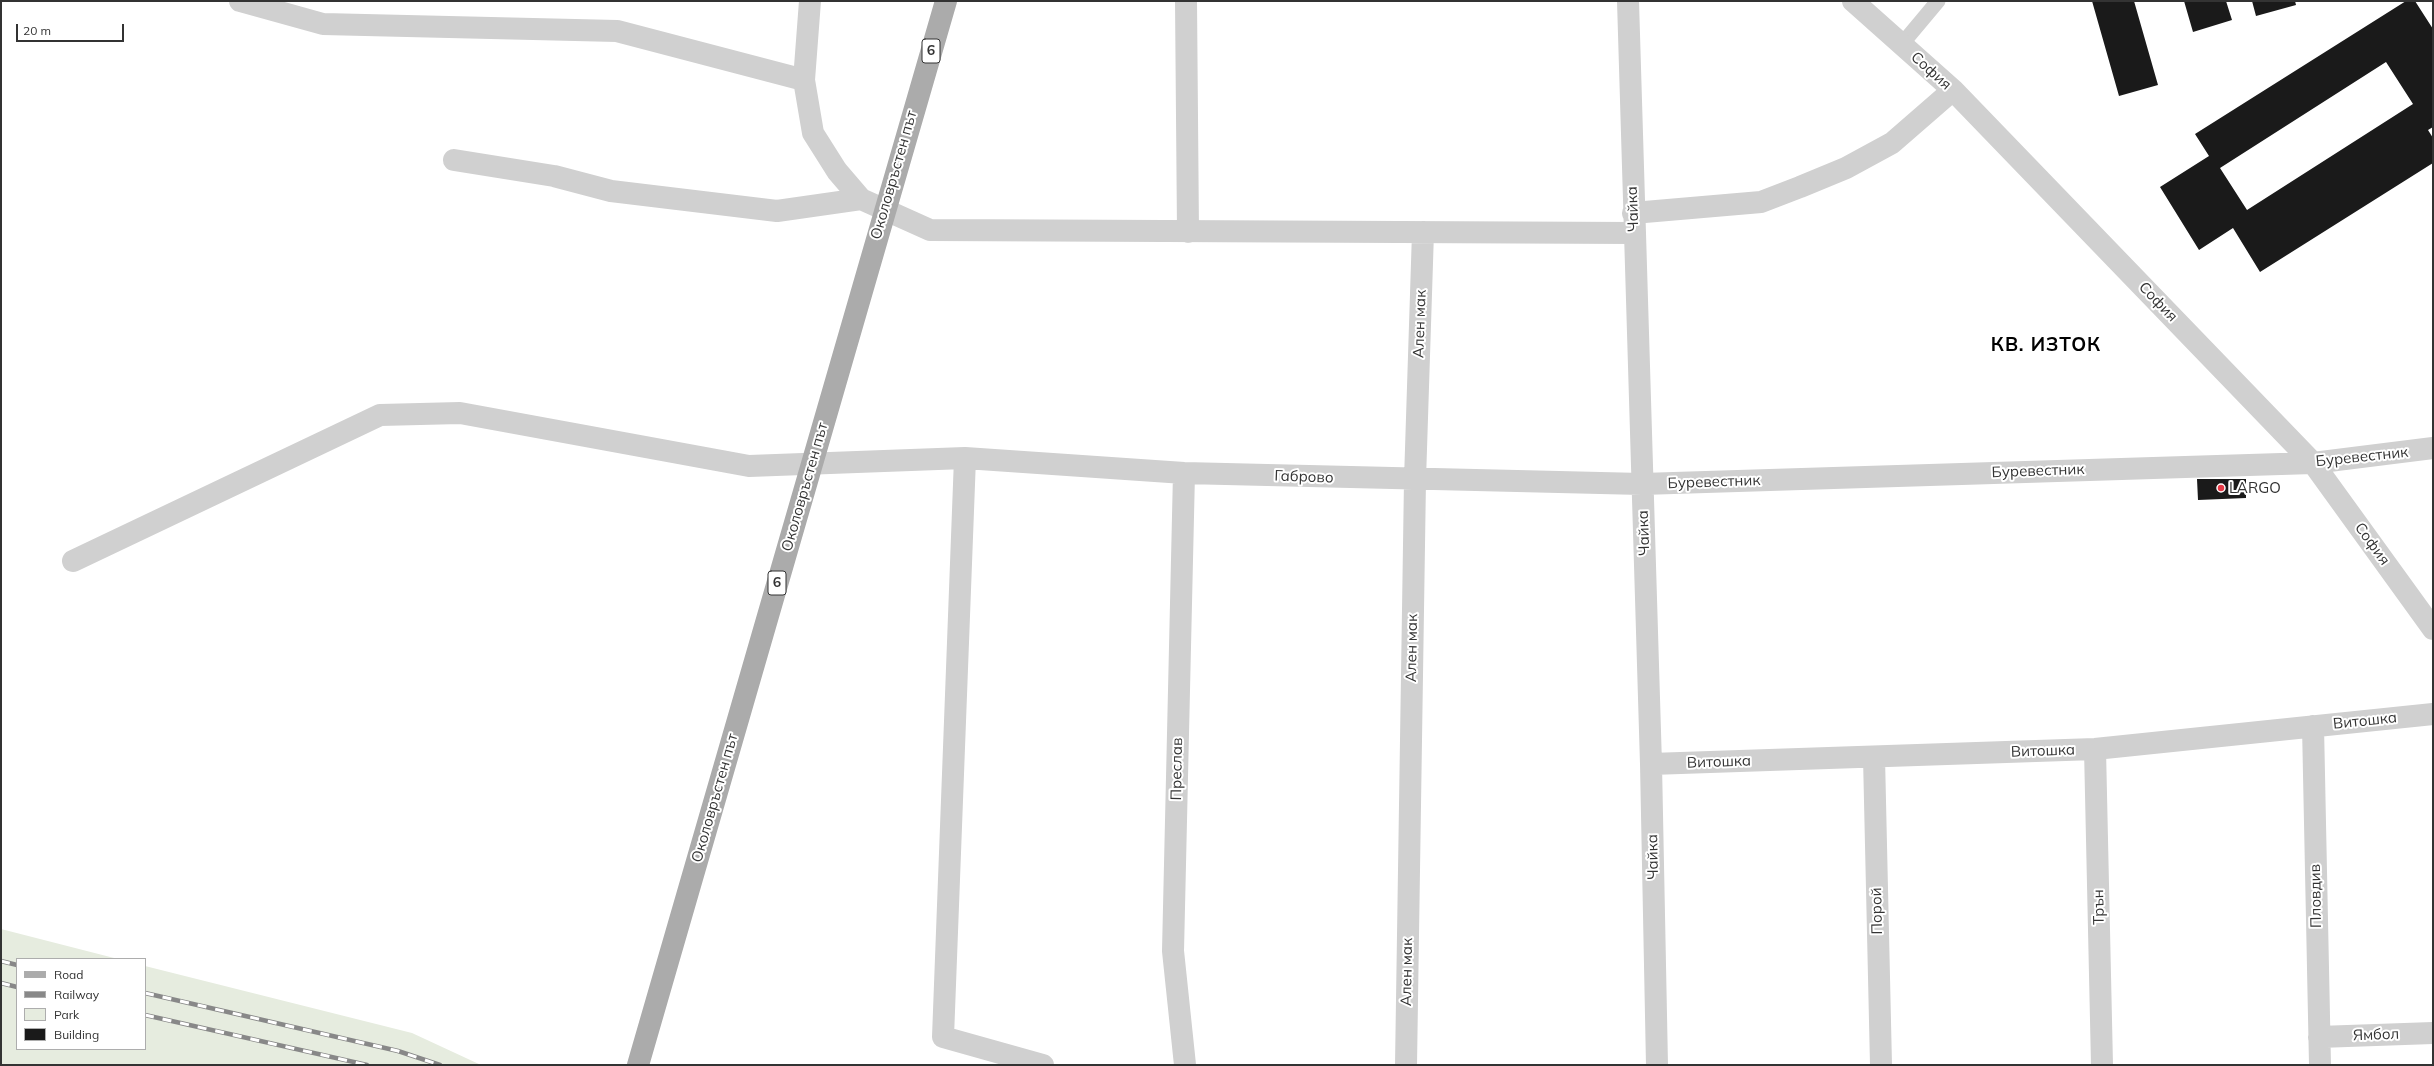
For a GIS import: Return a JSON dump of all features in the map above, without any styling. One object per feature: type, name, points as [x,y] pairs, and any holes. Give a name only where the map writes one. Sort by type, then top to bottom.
[{"type":"main road","name":"Околовръстен път","points":[[638,1065],[946,1]]},
{"type":"street","points":[[240,1],[323,24],[617,31],[804,80]]},
{"type":"street","points":[[810,1],[804,80],[813,133],[837,171],[861,199],[930,230],[1423,232],[1634,223],[1761,202],[1846,168],[1892,143],[1953,90]]},
{"type":"street","points":[[1186,1],[1188,232]]},
{"type":"street","name":"Чайка","points":[[1628,1],[1651,764],[1657,1065]]},
{"type":"street","name":"София","points":[[1853,1],[1953,90],[2313,462],[2433,629]]},
{"type":"street","points":[[454,160],[554,176],[611,191],[778,211],[861,199]]},
{"type":"street","name":"Ален мак","points":[[1406,1065],[1415,480],[1423,232]]},
{"type":"street","name":"Габрово","points":[[73,561],[380,415],[460,413],[749,466],[965,458],[1184,473],[1415,480],[1642,484]]},
{"type":"street","name":"Буревестник","points":[[1642,484],[2313,462],[2433,448]]},
{"type":"street","points":[[965,458],[943,1038],[1043,1065]]},
{"type":"street","name":"Преслав","points":[[1184,473],[1173,951],[1185,1065]]},
{"type":"street","name":"Витошка","points":[[1651,764],[2095,749],[2433,714]]},
{"type":"street","name":"Пловдив","points":[[2313,726],[2320,1065]]},
{"type":"street","name":"Трън","points":[[2095,749],[2102,1065]]},
{"type":"street","name":"Порой","points":[[1874,757],[1881,1065]]},
{"type":"street","name":"Ямбол","points":[[2319,1037],[2433,1033]]},
{"type":"lane","points":[[1902,44],[1938,1]]},
{"type":"green space","points":[[1,929],[114,958],[16,958],[16,1050],[146,1050],[146,966],[412,1033],[481,1065],[1,1065]]},
{"type":"building","points":[[2092,1],[2134,1],[2158,85],[2119,96]]},
{"type":"building","points":[[2184,1],[2226,1],[2232,20],[2193,32]]},
{"type":"building","points":[[2252,1],[2295,1],[2296,5],[2256,16]]},
{"type":"building","points":[[2406,1],[2415,1],[2433,29],[2433,127],[2428,130],[2433,138],[2433,163],[2260,272],[2233,228],[2199,250],[2160,187],[2209,156],[2195,134]],"holes":[[[2386,62],[2413,104],[2247,210],[2220,168]]]},
{"type":"building","name":"LARGO","points":[[2197,479],[2246,479],[2246,498],[2198,500]]},
{"type":"railway","points":[[1,961],[16,965]]},
{"type":"railway","points":[[1,983],[16,987]]},
{"type":"railway","points":[[146,993],[398,1051],[440,1065]]},
{"type":"railway","points":[[146,1015],[367,1065]]},
{"type":"place","name":"LARGO","points":[[2221,488]]},
{"type":"district","name":"КВ. ИЗТОК","points":[[2046,345]]}]
